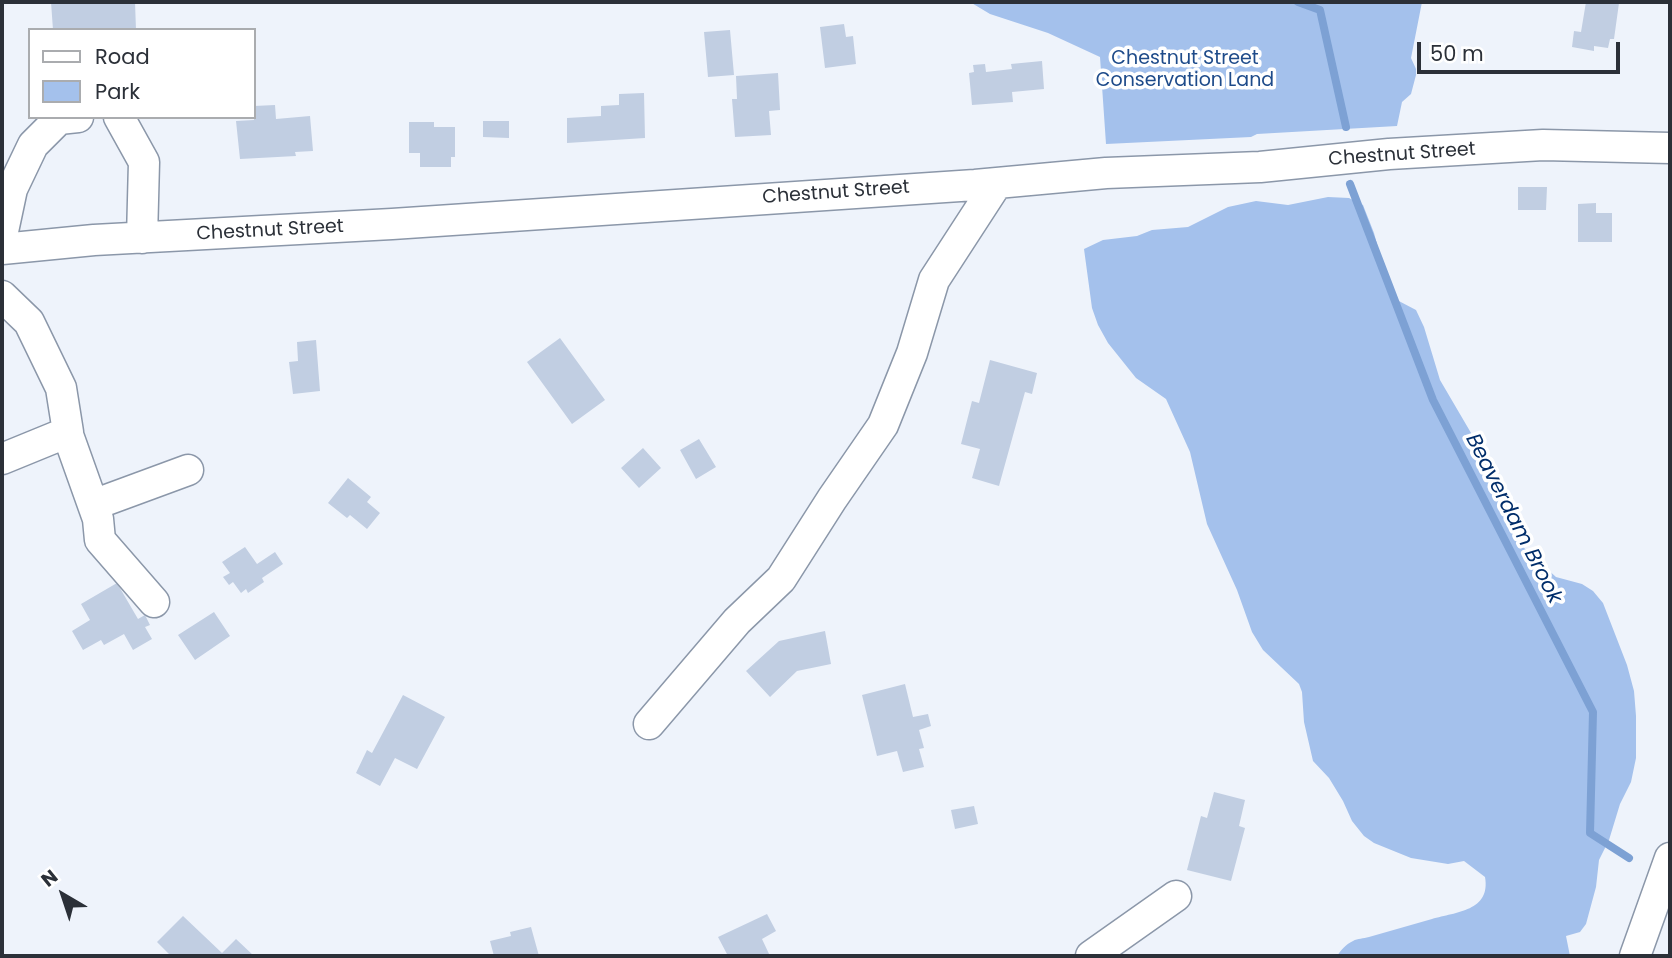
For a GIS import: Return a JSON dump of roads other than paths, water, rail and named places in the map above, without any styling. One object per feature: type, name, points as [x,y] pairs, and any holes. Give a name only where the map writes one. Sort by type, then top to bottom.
[{"type":"street","points":[[2,236],[12,189],[33,145],[59,119]]},
{"type":"street","points":[[120,119],[144,162],[142,238]]},
{"type":"street","name":"Chestnut Street","points":[[2,248],[998,183],[1106,173],[1260,167],[1543,145],[1670,148]]},
{"type":"street","points":[[649,724],[737,621],[781,579],[883,425],[912,353],[934,280],[998,183]]},
{"type":"street","points":[[2,296],[29,322],[61,388],[67,432],[99,519],[100,540],[154,602]]},
{"type":"street","points":[[2,460],[67,432]]},
{"type":"street","points":[[93,505],[188,470]]},
{"type":"street","points":[[1635,956],[1670,858]]},
{"type":"street","points":[[1091,956],[1176,896]]},
{"type":"waterway","name":"Beaverdam Brook","points":[[1298,2],[1320,10],[1346,127]]},
{"type":"waterway","name":"Beaverdam Brook","points":[[1350,184],[1433,400],[1593,712],[1590,833],[1629,858]]},
{"type":"park label","name":"Chestnut Street Conservation Land","points":[[1185,70]]}]
